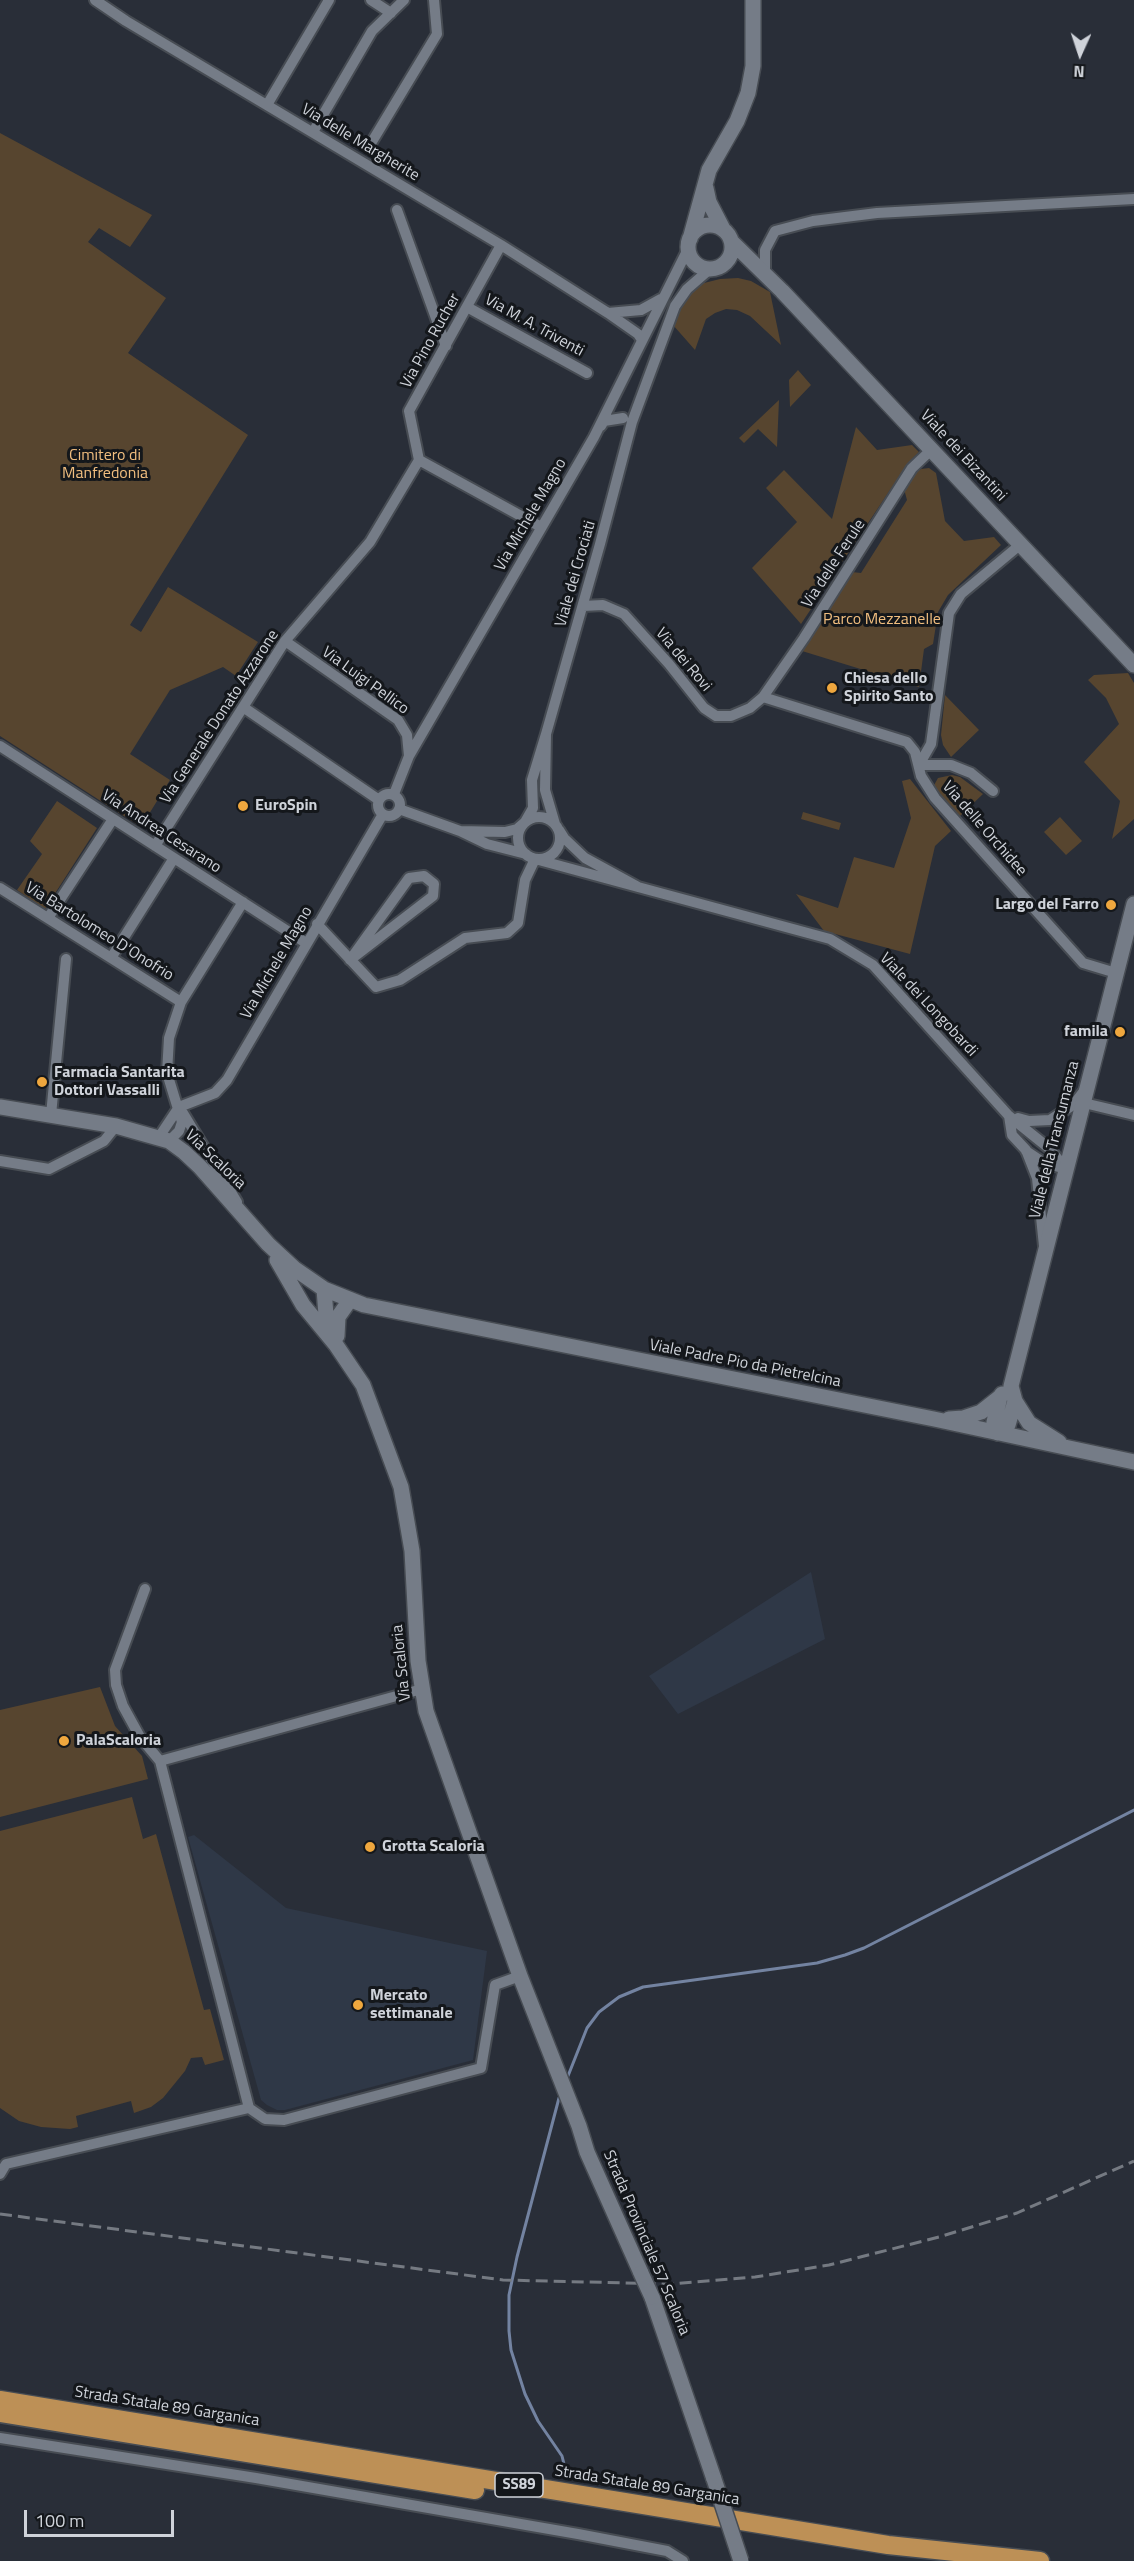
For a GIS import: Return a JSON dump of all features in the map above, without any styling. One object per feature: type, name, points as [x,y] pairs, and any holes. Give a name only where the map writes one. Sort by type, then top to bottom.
[{"type":"highway","name":"Strada Statale 89 Garganica","points":[[0,2400],[888,2545],[1040,2561]]},
{"type":"highway","name":"Strada Statale 89 Garganica","points":[[0,2413],[928,2561]]},
{"type":"street","name":"Via delle Margherite","points":[[95,0],[501,245],[608,313],[638,334],[642,340]]},
{"type":"street","points":[[267,105],[329,0]]},
{"type":"street","points":[[371,0],[391,13]]},
{"type":"street","points":[[313,132],[372,31],[404,0]]},
{"type":"street","points":[[370,145],[437,34],[434,0]]},
{"type":"street","points":[[689,243],[693,233],[704,226],[711,225],[727,235],[732,249],[727,262],[710,269],[693,260],[689,243],[705,185],[716,156],[738,121],[748,93],[754,48],[753,0]]},
{"type":"street","name":"Viale dei Bizantini","points":[[705,185],[709,202],[727,235],[1134,665]]},
{"type":"street","points":[[765,274],[765,250],[775,231],[813,221],[877,213],[1134,199]]},
{"type":"street","points":[[397,210],[446,346]]},
{"type":"street","name":"Via Michele Magno","points":[[394,794],[410,756],[594,436],[689,243]]},
{"type":"street","name":"Via Pino Rucher","points":[[419,460],[409,411],[501,245]]},
{"type":"street","name":"Viale dei Bizantini","points":[[727,262],[765,274]]},
{"type":"street","name":"Viale dei Crociati","points":[[531,856],[518,839],[533,808],[532,780],[583,606],[628,420],[675,306],[687,289],[710,269]]},
{"type":"street","points":[[608,313],[648,308],[664,297]]},
{"type":"street","name":"Via M. A. Triventi","points":[[467,307],[587,373]]},
{"type":"street","points":[[614,395],[617,409],[628,420]]},
{"type":"street","points":[[594,436],[604,421],[628,420]]},
{"type":"street","name":"Via delle Ferule","points":[[763,697],[912,468],[932,449]]},
{"type":"street","points":[[419,460],[542,527]]},
{"type":"street","name":"Via Generale Donato Azzarone","points":[[155,846],[285,641],[370,542],[419,460]]},
{"type":"street","points":[[993,790],[971,773],[951,765],[919,765],[931,744],[950,613],[961,594],[1021,544]]},
{"type":"street","name":"Via dei Rovi","points":[[583,606],[603,605],[624,614],[669,664],[704,708],[716,716],[731,716],[750,708],[763,697]]},
{"type":"street","name":"Via Luigi Pellico","points":[[285,641],[398,720],[407,735],[410,756]]},
{"type":"street","name":"Via delle Orchidee","points":[[763,697],[907,742],[915,752],[921,776],[934,798],[1083,963],[1116,973]]},
{"type":"street","points":[[243,707],[379,800]]},
{"type":"street","name":"Viale dei Crociati","points":[[546,734],[545,790],[557,827]]},
{"type":"street","name":"Via Andrea Cesarano","points":[[0,746],[306,943]]},
{"type":"street","points":[[386,794],[394,794],[400,802],[399,809],[392,815],[383,814],[378,806],[379,800],[386,794]]},
{"type":"street","points":[[399,809],[460,831],[487,844],[531,856],[548,857],[554,854],[560,842],[557,827],[544,818],[537,817],[525,822],[517,829],[505,832],[460,831]]},
{"type":"street","name":"Via Michele Magno","points":[[179,1107],[215,1093],[227,1080],[383,814]]},
{"type":"street","points":[[48,918],[113,819]]},
{"type":"street","name":"Viale dei Longobardi","points":[[557,827],[564,838],[585,858],[638,887]]},
{"type":"street","points":[[317,924],[376,987],[400,980],[465,938],[507,933],[518,924],[531,856]]},
{"type":"street","name":"Viale dei Longobardi","points":[[531,856],[831,939],[873,964],[1009,1116],[1050,1149],[1066,1169]]},
{"type":"street","points":[[111,958],[174,858]]},
{"type":"street","points":[[424,876],[434,884],[433,896],[350,960],[409,878],[424,876]]},
{"type":"street","name":"Via Bartolomeo D'Onofrio","points":[[0,888],[181,1002]]},
{"type":"street","points":[[164,1139],[179,1131],[182,1122],[167,1073],[169,1038],[181,1002],[243,902]]},
{"type":"street","name":"Viale della Transumanza","points":[[998,1433],[994,1422],[1045,1253],[1134,904]]},
{"type":"street","points":[[51,1115],[66,958]]},
{"type":"street","points":[[1009,1116],[1029,1121],[1050,1119],[1072,1105],[1087,1087]]},
{"type":"street","points":[[1084,1103],[1134,1116]]},
{"type":"street","name":"Via Scaloria","points":[[0,1107],[116,1126],[164,1139],[184,1152],[245,1215],[268,1244],[303,1305],[363,1385],[401,1487],[412,1551],[418,1661],[426,1711],[520,1976]]},
{"type":"street","name":"Via Scaloria","points":[[179,1107],[209,1152],[245,1215]]},
{"type":"street","name":"Viale dei Longobardi","points":[[1009,1116],[1012,1135],[1026,1150],[1044,1163],[1066,1169]]},
{"type":"street","points":[[0,1161],[49,1169],[104,1141],[116,1126]]},
{"type":"street","name":"Viale dei Longobardi","points":[[1026,1150],[1036,1178],[1045,1253]]},
{"type":"street","name":"Via Scaloria","points":[[268,1244],[302,1275],[324,1289],[350,1300]]},
{"type":"street","points":[[303,1305],[310,1297],[324,1289]]},
{"type":"street","name":"Via Scaloria","points":[[324,1289],[326,1315],[336,1346]]},
{"type":"street","points":[[336,1346],[338,1317],[350,1300]]},
{"type":"street","name":"Viale Padre Pio da Pietrelcina","points":[[350,1300],[378,1309],[934,1419],[1134,1462]]},
{"type":"street","points":[[934,1419],[963,1418],[981,1412],[1005,1391],[1016,1401],[1029,1423],[1069,1448]]},
{"type":"street","points":[[998,1433],[1008,1425],[1016,1401]]},
{"type":"street","points":[[145,1589],[115,1670],[116,1686],[123,1706],[140,1737],[160,1761],[249,2108],[264,2119],[284,2120],[481,2067],[495,1985],[520,1976]]},
{"type":"street","points":[[160,1761],[422,1689]]},
{"type":"street","name":"Strada Provinciale 57 Scaloria","points":[[520,1976],[587,2152],[652,2297],[741,2561]]},
{"type":"street","points":[[0,2174],[6,2164],[249,2108]]},
{"type":"street","points":[[0,2438],[245,2476],[566,2532],[667,2551],[683,2561]]},
{"type":"shaded area","points":[[811,1572],[825,1639],[678,1714],[649,1676]]},
{"type":"shaded area","name":"Mercato settimanale","points":[[194,1835],[286,1908],[487,1951],[473,2060],[285,2110],[277,2110],[267,2105],[261,2100],[188,1837]]},
{"type":"green space","name":"Cimitero di Manfredonia","points":[[0,133],[152,215],[130,247],[99,228],[88,242],[166,298],[128,353],[248,435],[130,625],[141,632],[168,587],[258,642],[236,676],[223,667],[170,690],[130,754],[170,780],[141,827],[0,736]]},
{"type":"green space","points":[[738,278],[751,281],[770,292],[781,345],[750,316],[737,310],[726,309],[706,319],[695,350],[673,325],[679,309],[689,293],[704,283]]},
{"type":"green space","points":[[798,370],[811,385],[790,407],[789,380]]},
{"type":"green space","points":[[779,400],[777,447],[758,429],[744,443],[739,438]]},
{"type":"green space","points":[[856,427],[877,450],[912,445],[919,452],[908,463],[801,624],[752,568],[797,522],[766,488],[784,470],[832,519]]},
{"type":"green space","name":"Parco Mezzanelle","points":[[929,468],[936,473],[945,521],[964,541],[994,537],[1001,545],[948,595],[938,612],[933,644],[924,649],[919,687],[802,651],[852,572],[861,573],[907,500],[904,489],[915,473]]},
{"type":"green space","points":[[1128,673],[1134,683],[1134,819],[1112,839],[1120,801],[1084,762],[1119,724],[1106,698],[1088,680],[1094,675]]},
{"type":"green space","points":[[945,695],[979,730],[951,757],[943,745],[941,735]]},
{"type":"green space","points":[[952,775],[960,777],[983,794],[959,817],[933,787],[938,778]]},
{"type":"green space","points":[[910,779],[951,831],[935,846],[910,954],[824,931],[796,894],[838,908],[854,857],[894,868],[911,818],[902,781]]},
{"type":"green space","points":[[57,801],[97,828],[45,909],[17,890],[42,854],[30,841]]},
{"type":"green space","points":[[803,812],[841,823],[839,830],[801,819]]},
{"type":"green space","points":[[1060,817],[1082,841],[1066,855],[1044,832]]},
{"type":"green space","name":"PalaScaloria","points":[[100,1687],[115,1726],[142,1756],[148,1779],[0,1817],[0,1710]]},
{"type":"green space","points":[[132,1797],[143,1839],[156,1834],[204,2010],[210,2009],[224,2060],[205,2065],[202,2057],[191,2058],[185,2071],[163,2098],[151,2107],[134,2113],[131,2101],[76,2116],[78,2127],[70,2129],[41,2127],[19,2121],[0,2108],[0,1831]]},
{"type":"waterway","points":[[568,2076],[587,2028],[599,2012],[619,1997],[643,1987],[817,1963],[845,1955],[864,1948],[1134,1810]]},
{"type":"waterway","points":[[559,2098],[517,2257],[509,2295],[509,2331],[511,2350],[525,2394],[538,2421],[562,2456],[565,2468]]},
{"type":"railway","points":[[0,2214],[503,2280],[671,2284],[755,2277],[829,2265],[939,2237],[1017,2213],[1134,2161]]},
{"type":"place","name":"Chiesa dello Spirito Santo","points":[[832,688]]},
{"type":"place","name":"EuroSpin","points":[[243,806]]},
{"type":"place","name":"Largo del Farro","points":[[1111,905]]},
{"type":"place","name":"famila","points":[[1120,1032]]},
{"type":"place","name":"Farmacia Santarita Dottori Vassalli","points":[[42,1082]]},
{"type":"place","name":"PalaScaloria","points":[[64,1741]]},
{"type":"place","name":"Grotta Scaloria","points":[[370,1847]]},
{"type":"place","name":"Mercato settimanale","points":[[358,2005]]}]
